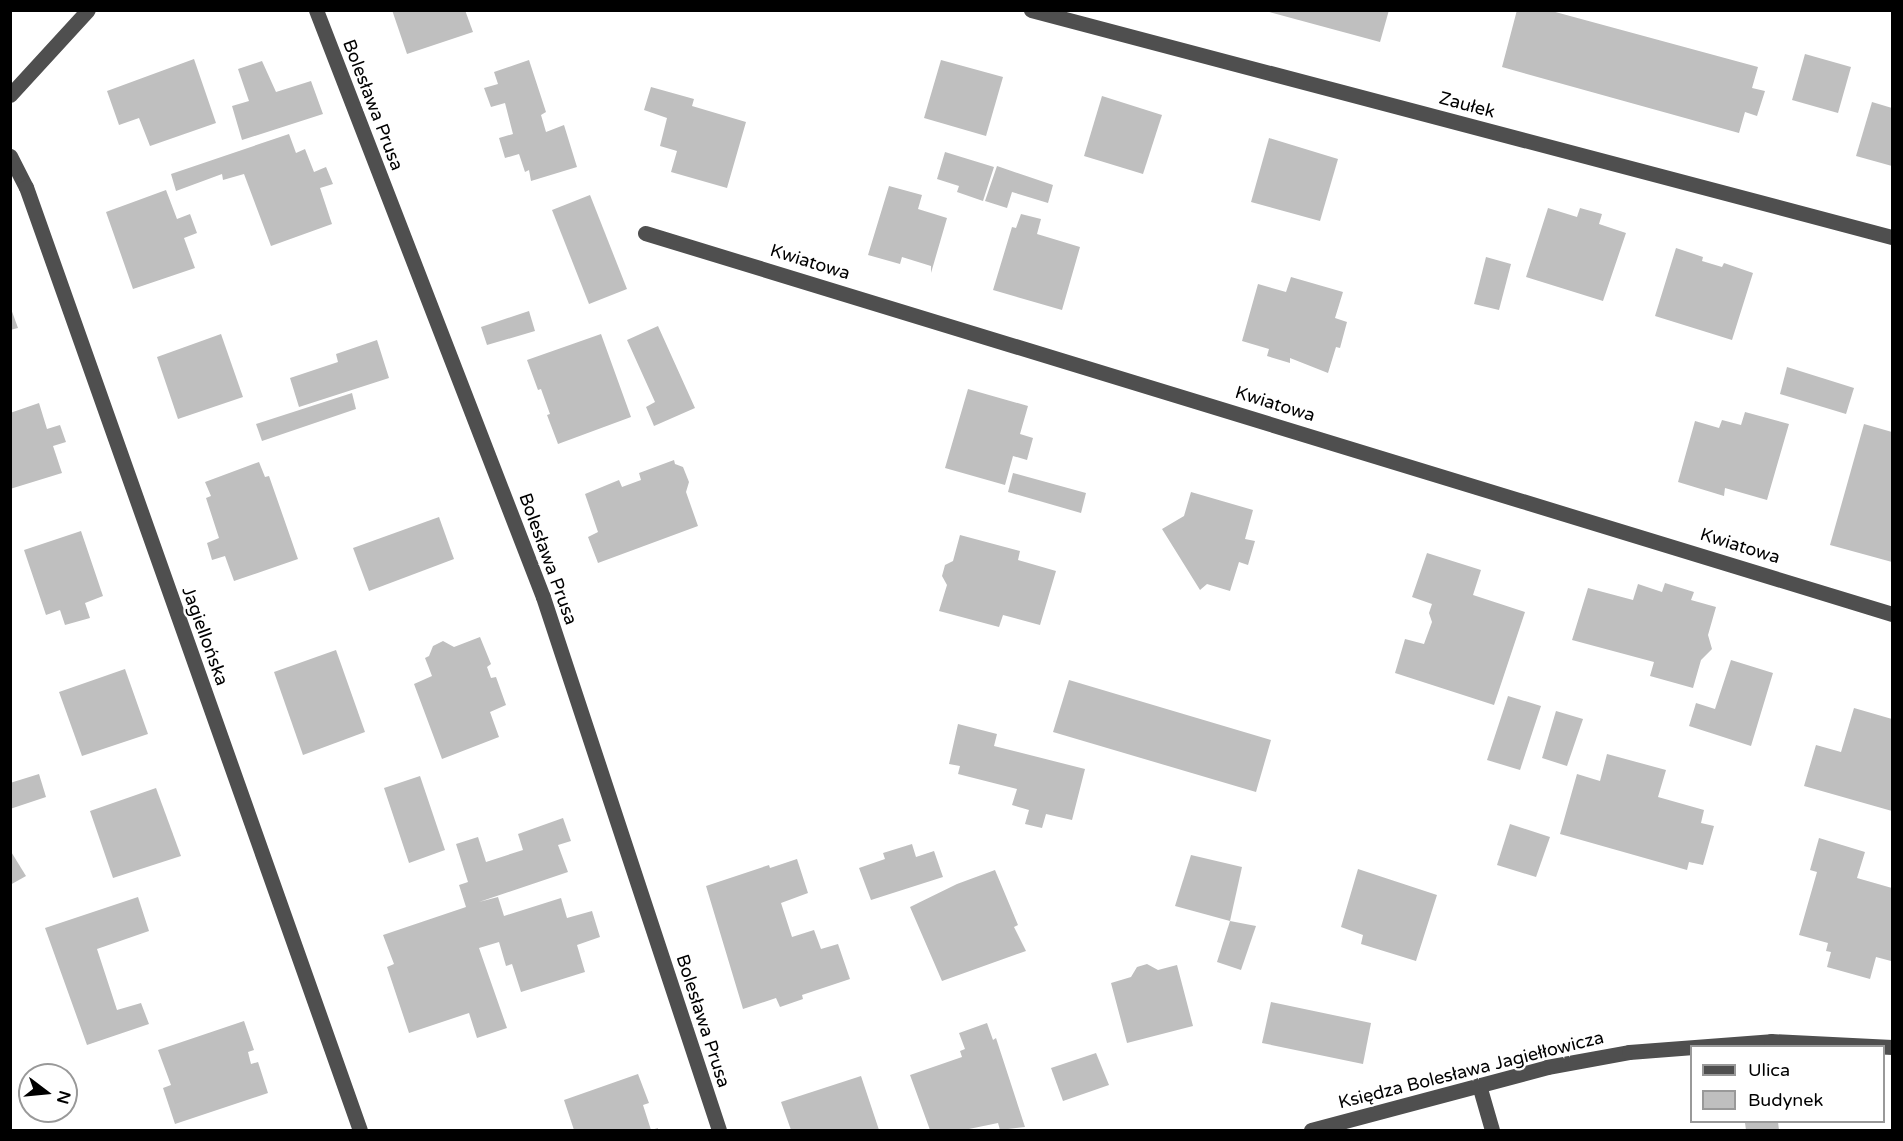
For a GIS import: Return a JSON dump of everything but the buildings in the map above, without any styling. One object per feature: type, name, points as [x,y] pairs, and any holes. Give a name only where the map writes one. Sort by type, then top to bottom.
[{"type":"street","points":[[10,95],[88,10]]},
{"type":"street","name":"Bolesława Prusa","points":[[316,10],[543,597],[719,1131]]},
{"type":"street","name":"Zaułek","points":[[1031,10],[1893,237]]},
{"type":"street","name":"Jagiellońska","points":[[10,156],[26,187],[360,1131]]},
{"type":"street","name":"Kwiatowa","points":[[645,233],[1893,614]]},
{"type":"street","name":"Księdza Bolesława Jagiełłowicza","points":[[1719,1045],[1771,1041],[1852,1045]]},
{"type":"street","name":"Księdza Bolesława Jagiełłowicza","points":[[1311,1131],[1547,1067],[1629,1052],[1690,1047]]},
{"type":"street","points":[[1479,1085],[1492,1131]]}]
